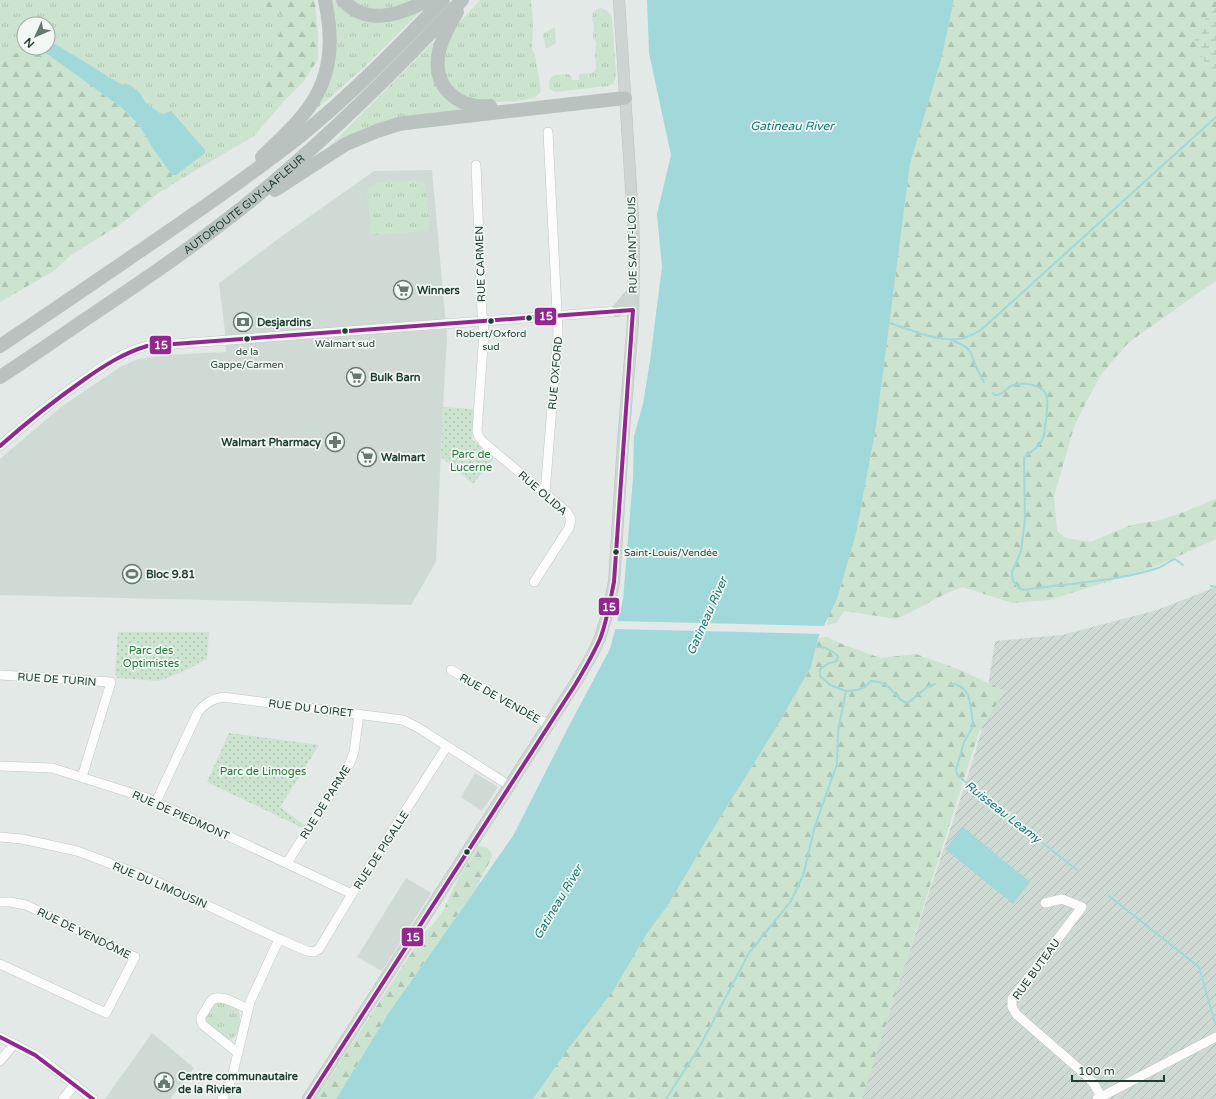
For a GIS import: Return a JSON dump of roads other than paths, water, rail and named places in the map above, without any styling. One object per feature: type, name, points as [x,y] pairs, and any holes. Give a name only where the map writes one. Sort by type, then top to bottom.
[{"type":"highway","points":[[233,187],[299,119],[306,111],[317,93],[326,70],[330,48],[330,26],[325,0]]},
{"type":"highway","points":[[343,0],[361,13],[384,16],[406,11],[428,0]]},
{"type":"highway","name":"AUTOROUTE GUY-LAFLEUR","points":[[0,346],[233,187],[294,141],[393,52],[444,0]]},
{"type":"highway","points":[[463,0],[444,38],[438,53],[437,62],[439,75],[444,86],[461,102],[474,106],[484,106],[625,94]]},
{"type":"highway","name":"AUTOROUTE GUY-LAFLEUR","points":[[0,377],[32,357],[173,260],[271,184],[390,76],[463,0]]},
{"type":"highway","points":[[221,224],[340,147],[384,128],[414,122],[625,94]]},
{"type":"highway","points":[[0,384],[32,357]]},
{"type":"main road","name":"RUE SAINT-LOUIS","points":[[308,1099],[549,725],[595,650],[603,632],[610,604],[616,561],[633,310],[633,219],[619,0]]},
{"type":"main road","points":[[617,311],[633,292]]},
{"type":"street","name":"RUE OXFORD","points":[[545,493],[558,344],[548,132]]},
{"type":"street","name":"RUE CARMEN","points":[[476,165],[484,332],[477,435]]},
{"type":"street","points":[[0,446],[43,409],[79,383],[118,357],[141,348],[161,345],[633,310]]},
{"type":"street","name":"RUE OLIDA","points":[[477,435],[480,440],[570,515],[571,523],[534,582]]},
{"type":"street","name":"RUE DE VENDÉE","points":[[451,670],[549,725]]},
{"type":"street","name":"RUE DE TURIN","points":[[0,675],[111,682],[82,777]]},
{"type":"street","name":"RUE DU LOIRET","points":[[156,802],[194,718],[202,707],[212,700],[229,697],[403,720],[417,727],[510,786]]},
{"type":"street","name":"RUE DE PARME","points":[[287,863],[350,763],[354,752],[359,714]]},
{"type":"street","name":"RUE DE PIGALLE","points":[[314,952],[319,949],[446,746]]},
{"type":"street","name":"RUE DE PIEDMONT","points":[[0,766],[47,767],[156,802],[352,894]]},
{"type":"street","name":"RUE DU LIMOUSIN","points":[[0,837],[22,839],[77,851],[156,881],[280,939],[307,951],[314,952]]},
{"type":"street","name":"RUE BUTEAU","points":[[1045,903],[1062,899],[1082,908],[1012,999],[1012,1007],[1017,1015],[1086,1075],[1094,1084],[1099,1098]]},
{"type":"street","name":"RUE DE VENDÔME","points":[[0,902],[26,905],[135,957],[106,1013],[0,964]]},
{"type":"street","points":[[222,1099],[227,1091],[232,1077],[250,1002],[280,939]]},
{"type":"street","points":[[238,1053],[203,1025],[201,1018],[211,1001],[216,997],[223,998],[248,1009]]},
{"type":"street","points":[[0,1037],[42,1059],[93,1099]]},
{"type":"street","points":[[1099,1098],[1216,1037]]},
{"type":"street","points":[[0,1061],[14,1044]]},
{"type":"street","points":[[63,1099],[75,1084]]},
{"type":"water","name":"Gatineau River","points":[[647,0],[954,0],[941,60],[910,164],[876,427],[856,534],[837,599],[818,638],[811,667],[776,728],[668,905],[646,935],[613,991],[568,1049],[533,1099],[336,1099],[388,1014],[513,836],[610,649],[623,600],[633,478],[634,436],[643,404],[662,267],[657,214],[671,155],[649,53]]},
{"type":"water","points":[[56,45],[122,85],[130,85],[140,93],[146,103],[160,113],[164,114],[171,111],[205,150],[205,153],[176,175],[172,175],[154,150],[139,125],[122,108],[50,56],[56,56]]},
{"type":"water","points":[[963,827],[1030,882],[1013,904],[945,849]]},
{"type":"waterway","points":[[890,323],[936,338],[946,339],[964,338],[981,330],[1216,117]]},
{"type":"waterway","points":[[952,340],[966,347],[971,353],[984,382]]},
{"type":"waterway","points":[[993,393],[997,395],[1011,386],[1026,384],[1037,386],[1045,392],[1047,397],[1044,435],[1038,446],[1024,458],[1025,519],[1021,551],[1012,572],[1013,581],[1019,588],[1024,590],[1092,582],[1142,573],[1158,568],[1175,559],[1183,565]]},
{"type":"waterway","points":[[1211,586],[1216,587]]},
{"type":"waterway","name":"Ruisseau Leamy","points":[[816,647],[828,649],[838,656],[837,661],[829,663],[820,669],[820,676],[830,685],[846,691],[857,690],[865,687],[871,681],[879,682],[885,684],[899,698],[908,703],[927,687],[935,684]]},
{"type":"waterway","name":"Ruisseau Leamy","points":[[949,684],[962,687],[966,691],[970,703],[973,724],[964,742],[956,770],[958,776],[1077,870]]},
{"type":"waterway","points":[[666,1099],[700,1046],[749,953],[791,901],[803,876],[815,826],[837,764],[838,731],[846,691]]},
{"type":"waterway","name":"Ruisseau Leamy","points":[[1109,896],[1199,967],[1215,1023]]},
{"type":"place","name":"Winners","points":[[403,290]]},
{"type":"place","name":"Robert/Oxford sud","points":[[491,321]]},
{"type":"place","name":"Desjardins","points":[[243,322]]},
{"type":"place","name":"Walmart sud","points":[[345,331]]},
{"type":"place","name":"de la Gappe/Carmen","points":[[247,339]]},
{"type":"place","name":"Bulk Barn","points":[[356,377]]},
{"type":"place","name":"Walmart Pharmacy","points":[[335,442]]},
{"type":"place","name":"Walmart","points":[[367,457]]},
{"type":"place","name":"Saint-Louis/Vendée","points":[[616,552]]},
{"type":"place","name":"Bloc 9.81","points":[[132,574]]},
{"type":"place","name":"Centre communautaire de la Riviera","points":[[164,1082]]},
{"type":"park label","name":"Parc de Lucerne","points":[[471,460]]},
{"type":"park label","name":"Parc des Optimistes","points":[[151,656]]},
{"type":"park label","name":"Parc de Limoges","points":[[263,771]]}]
